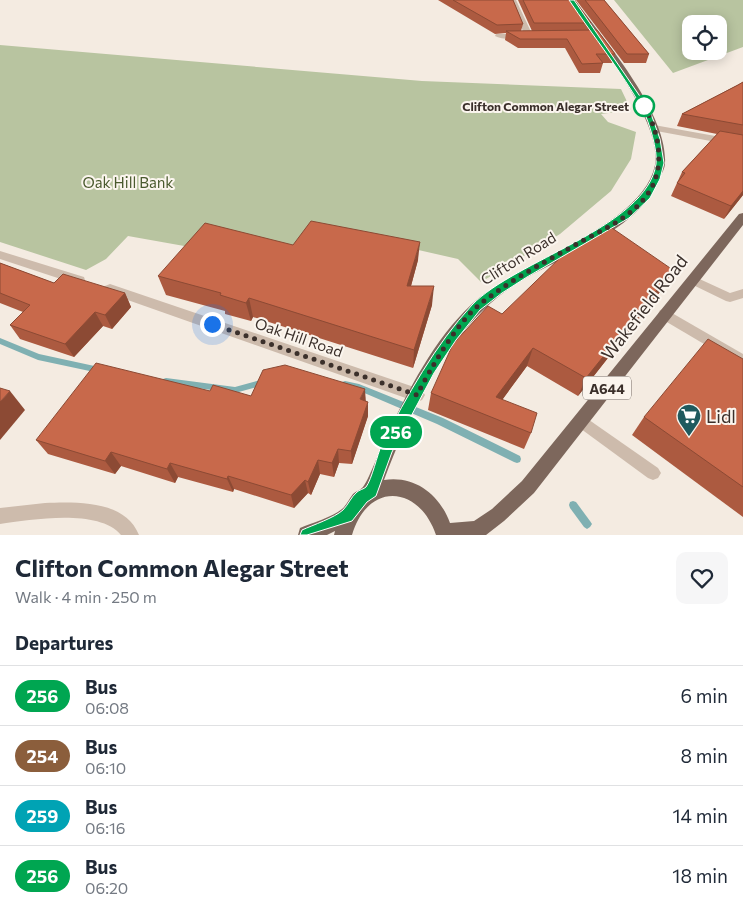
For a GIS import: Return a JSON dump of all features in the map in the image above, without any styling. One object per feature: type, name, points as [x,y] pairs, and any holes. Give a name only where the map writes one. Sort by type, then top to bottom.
[{"type":"main road","name":"Clifton Road","points":[[371,491],[386,449],[414,399],[452,337],[477,307],[498,290],[524,274],[625,216],[647,196],[656,179],[660,163],[654,128],[647,111],[591,35],[572,0]]},
{"type":"main road","name":"Wakefield Road","points":[[445,534],[477,530],[498,515],[528,487],[743,217]]},
{"type":"main road","name":"A644","points":[[371,491],[386,487],[402,487],[417,493],[430,503],[439,517],[445,534]]},
{"type":"main road","points":[[307,535],[347,516],[362,497],[371,491]]},
{"type":"main road","points":[[343,535],[347,516]]},
{"type":"street","points":[[512,0],[529,36]]},
{"type":"street","points":[[499,36],[538,36]]},
{"type":"street","points":[[654,128],[743,144]]},
{"type":"street","name":"Oak Hill Road","points":[[0,256],[97,285],[414,399]]},
{"type":"street","points":[[665,314],[743,361]]},
{"type":"lane","points":[[693,280],[730,298],[743,293]]},
{"type":"lane","points":[[582,421],[652,473]]},
{"type":"lane","points":[[0,516],[73,509],[96,513],[121,523],[131,535]]},
{"type":"green space","points":[[614,0],[743,0],[743,47],[727,53],[727,15],[682,15],[682,60],[708,60],[673,73]]},
{"type":"green space","name":"Oak Hill Bank","points":[[0,45],[422,81],[621,89],[631,110],[601,114],[608,122],[636,132],[631,159],[611,191],[560,234],[481,282],[458,259],[317,227],[291,265],[128,236],[106,259],[86,270],[0,242]]},
{"type":"building","points":[[453,0],[513,0],[523,24],[497,25]]},
{"type":"building","points":[[523,0],[574,0],[591,23],[534,23]]},
{"type":"building","points":[[585,0],[604,0],[649,54],[627,54]]},
{"type":"building","points":[[597,30],[615,54],[596,54],[603,63],[582,64],[567,39],[520,39],[506,31]]},
{"type":"building","points":[[743,82],[743,125],[682,114],[738,85]]},
{"type":"building","points":[[720,131],[743,135],[743,191],[731,206],[677,183],[685,173],[682,172]]},
{"type":"building","points":[[311,221],[420,242],[407,286],[434,286],[414,350],[249,298],[246,303],[220,295],[221,293],[158,276],[205,223],[293,245]]},
{"type":"building","points":[[612,228],[673,270],[586,378],[533,348],[496,397],[537,413],[531,433],[431,393],[453,344],[488,306],[502,314],[564,254]]},
{"type":"building","points":[[0,263],[54,283],[63,274],[125,293],[105,315],[95,312],[65,344],[10,325],[30,305],[0,293]]},
{"type":"building","name":"Lidl","points":[[708,339],[743,359],[743,487],[644,417]]},
{"type":"building","points":[[96,363],[210,391],[213,385],[251,396],[263,370],[285,365],[365,389],[360,399],[368,402],[351,451],[338,449],[332,463],[318,460],[308,482],[305,480],[291,495],[228,476],[227,479],[170,463],[167,469],[111,452],[105,461],[36,440]]},
{"type":"building","points":[[0,388],[10,391],[0,402]]},
{"type":"waterway","points":[[0,341],[38,357],[99,370]]},
{"type":"waterway","points":[[166,381],[235,390],[264,382]]},
{"type":"waterway","points":[[345,384],[356,386],[440,421],[517,459]]},
{"type":"waterway","points":[[573,505],[587,524]]},
{"type":"bus line","name":"256","points":[[307,535],[347,516],[362,497],[371,491],[386,449],[430,370],[452,337],[477,307],[498,290],[524,274],[625,216],[647,196],[656,179],[660,163],[657,139],[647,111],[572,0]]},
{"type":"place","name":"Clifton Common Alegar Street","points":[[644,106]]},
{"type":"place","name":"Lidl","points":[[689,437]]},
{"type":"route","points":[[212,324],[417,395],[430,370],[452,337],[477,307],[498,290],[524,274],[625,216],[647,196],[656,179],[660,163],[654,128],[644,106]]}]
